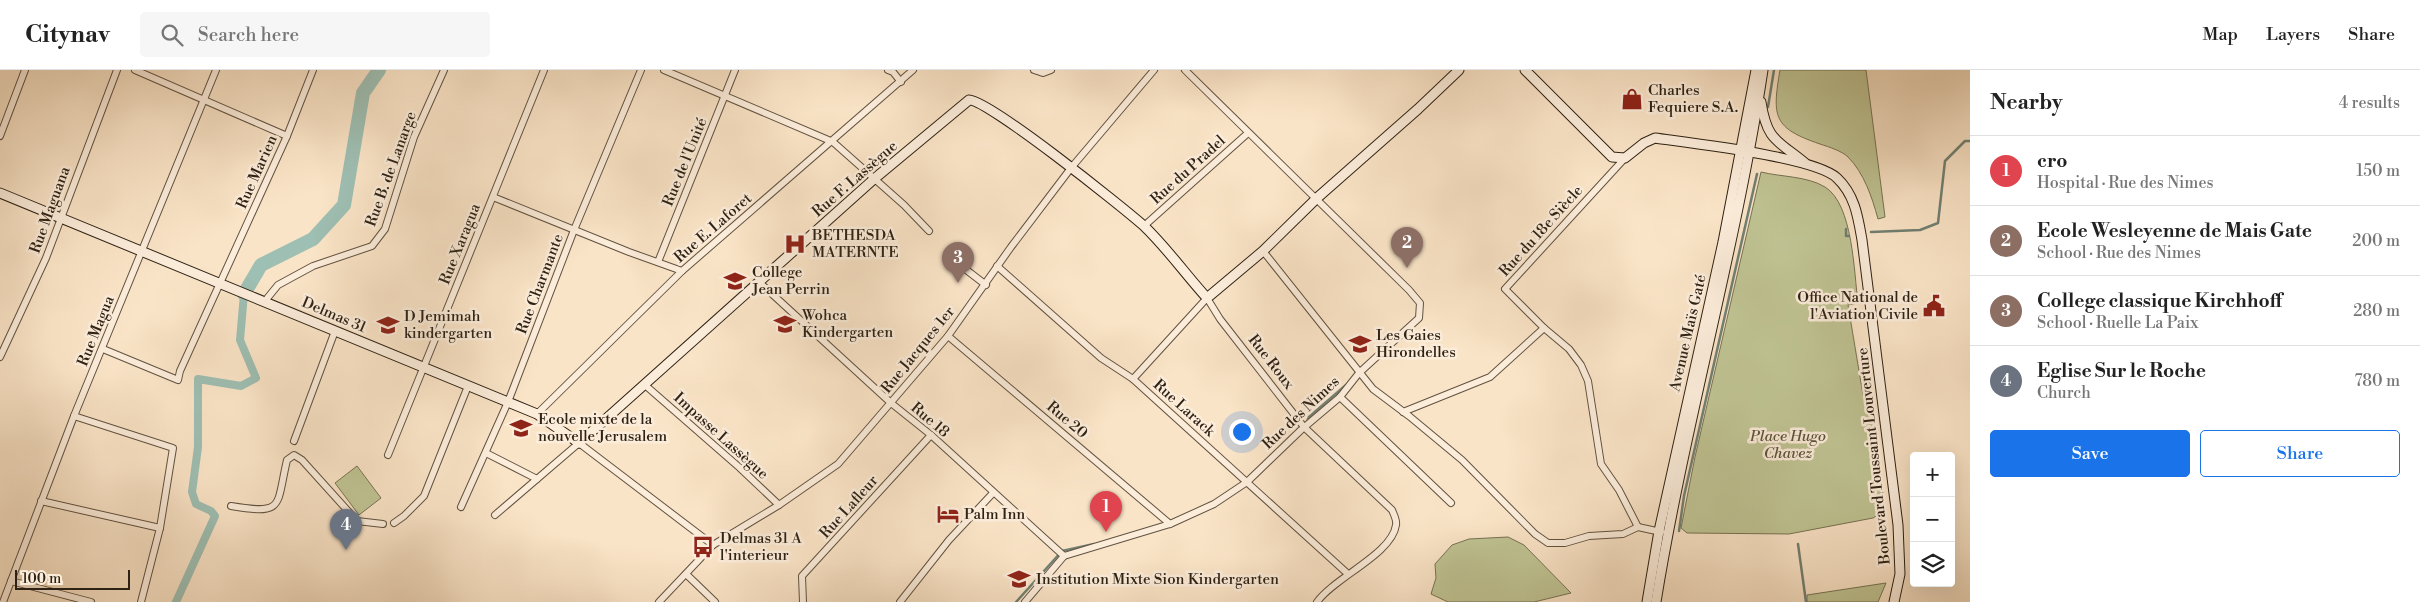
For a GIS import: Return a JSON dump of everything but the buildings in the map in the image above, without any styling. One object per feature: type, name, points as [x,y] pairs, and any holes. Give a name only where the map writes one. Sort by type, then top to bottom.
[{"type":"street","points":[[0,136],[25,70]]},
{"type":"street","name":"Rue Maguana","points":[[0,357],[46,258],[117,70]]},
{"type":"street","points":[[135,70],[287,136]]},
{"type":"street","name":"Rue Magua","points":[[3,602],[74,416],[104,348],[141,250],[216,70]]},
{"type":"street","name":"Rue Marien","points":[[104,348],[178,380],[180,371],[287,136],[313,70]]},
{"type":"street","name":"Rue B. de Lanarge","points":[[265,302],[278,285],[313,266],[372,246],[385,229],[414,137],[444,70]]},
{"type":"street","name":"Rue Xaragua","points":[[388,455],[544,70]]},
{"type":"street","name":"Rue Charmante","points":[[461,507],[508,402],[574,230],[641,70]]},
{"type":"street","points":[[664,70],[725,94],[832,142],[904,205],[928,231]]},
{"type":"street","name":"Rue de l'Unité","points":[[658,262],[735,70]]},
{"type":"street","points":[[888,70],[893,72],[901,82]]},
{"type":"street","name":"Rue E. Laforet","points":[[537,414],[682,271],[913,70]]},
{"type":"street","points":[[1034,70],[1043,73],[1051,70]]},
{"type":"street","name":"Rue Jacques 1er","points":[[659,602],[712,545],[779,505],[838,464],[948,336],[1071,168],[1154,70]]},
{"type":"street","name":"Rue des Nimes","points":[[1064,556],[1170,524],[1214,504],[1247,482],[1304,427],[1340,397],[1359,373],[1419,318],[1420,303],[1317,198],[1185,70]]},
{"type":"street","points":[[1133,379],[1207,298],[1263,251],[1317,198],[1418,109],[1459,70]]},
{"type":"street","points":[[1524,70],[1612,157],[1625,158]]},
{"type":"street","name":"Avenue Maïs Gaté","points":[[1656,602],[1663,532],[1756,70]]},
{"type":"street","name":"Avenue Maïs Gaté","points":[[1647,602],[1750,154],[1763,70]]},
{"type":"street","points":[[1760,94],[1769,131],[1778,144],[1807,164]]},
{"type":"street","name":"Rue F. Lassègue","points":[[579,444],[874,179],[969,100],[973,100],[998,114],[1071,168]]},
{"type":"street","name":"Rue du Pradel","points":[[1144,226],[1248,133]]},
{"type":"street","name":"Boulevard Toussaint Louverture","points":[[1625,158],[1644,143],[1655,138],[1740,151],[1807,164],[1824,169],[1837,177],[1847,190],[1857,210],[1898,525],[1900,574],[1894,601]]},
{"type":"street","name":"Rue du 18e Siècle","points":[[1625,158],[1505,289],[1544,328],[1569,349],[1581,365],[1588,381],[1601,464],[1619,490],[1638,528]]},
{"type":"street","name":"Rue Roux","points":[[1071,168],[1144,226],[1207,298],[1220,319],[1304,427],[1392,510],[1397,522],[1394,533],[1364,566],[1348,574],[1327,589],[1317,602]]},
{"type":"street","name":"Delmas 31","points":[[0,193],[537,414],[712,545]]},
{"type":"street","points":[[493,197],[682,271]]},
{"type":"street","points":[[1263,251],[1373,389],[1462,460],[1535,534],[1548,543],[1565,543],[1590,536],[1623,534],[1638,528],[1663,532]]},
{"type":"street","points":[[960,265],[986,285]]},
{"type":"street","name":"Rue Larack","points":[[998,266],[1101,358],[1133,379],[1348,574]]},
{"type":"street","name":"Rue 18","points":[[759,282],[891,403],[931,435],[1064,556]]},
{"type":"street","points":[[1403,412],[1490,377],[1544,328]]},
{"type":"street","points":[[294,441],[335,331]]},
{"type":"street","name":"Rue 20","points":[[948,336],[1170,524]]},
{"type":"street","name":"Impasse Lassègue","points":[[645,385],[740,468],[779,505]]},
{"type":"street","points":[[394,523],[424,496],[468,386]]},
{"type":"street","points":[[1340,397],[1451,503]]},
{"type":"street","points":[[74,416],[173,448],[160,528],[141,602]]},
{"type":"street","name":"Rue Lafleur","points":[[802,602],[802,576],[931,435]]},
{"type":"street","points":[[495,515],[579,444]]},
{"type":"street","points":[[486,453],[537,479]]},
{"type":"street","points":[[231,506],[256,510],[266,510],[273,506],[279,499],[287,460],[294,455],[302,460],[357,521],[383,524]]},
{"type":"street","points":[[900,602],[949,540],[993,493]]},
{"type":"street","points":[[41,501],[160,528]]},
{"type":"street","points":[[1025,602],[1064,556]]},
{"type":"street","points":[[686,574],[715,602]]},
{"type":"street","points":[[11,582],[91,602]]},
{"type":"green space","points":[[1780,70],[1866,70],[1885,217],[1878,219],[1863,178],[1848,157],[1835,149],[1793,132],[1779,119],[1776,99]]},
{"type":"green space","name":"Place Hugo Chavez","points":[[1761,172],[1802,179],[1825,187],[1834,196],[1847,223],[1858,303],[1848,305],[1863,395],[1872,405],[1885,511],[1873,518],[1789,534],[1687,533],[1681,528],[1695,457]]},
{"type":"green space","points":[[357,466],[381,498],[359,515],[335,483]]},
{"type":"green space","points":[[1508,537],[1524,545],[1571,593],[1534,602],[1448,602],[1431,594],[1436,578],[1435,564],[1452,545],[1469,539]]},
{"type":"green space","points":[[1886,583],[1878,602],[1807,602],[1807,595]]},
{"type":"waterway","points":[[244,294],[261,265],[313,239],[344,205],[363,93],[379,70]]},
{"type":"waterway","points":[[1768,107],[1774,70]]},
{"type":"waterway","points":[[1871,232],[1920,230],[1938,223],[1945,161],[1965,141],[1970,141]]},
{"type":"waterway","points":[[1679,531],[1684,496],[1757,174]]},
{"type":"waterway","points":[[1846,229],[1846,236],[1849,236]]},
{"type":"waterway","points":[[176,602],[215,516],[211,511],[196,504],[192,492],[198,447],[198,379],[241,386],[256,378],[240,340],[244,294]]},
{"type":"waterway","points":[[1306,424],[1309,417],[1346,385]]},
{"type":"waterway","points":[[1016,602],[1062,551],[1094,544]]},
{"type":"waterway","points":[[1798,544],[1806,602]]},
{"type":"place","name":"Charles Fequiere S.A.","points":[[1632,99]]},
{"type":"place","name":"BETHESDA MATERNTE","points":[[795,244]]},
{"type":"place","name":"Ecole Wesleyenne de Mais Gate","points":[[1407,268]]},
{"type":"place","name":"College Jean Perrin","points":[[735,281]]},
{"type":"place","name":"College classique Kirchhoff","points":[[958,283]]},
{"type":"place","name":"Office National de l'Aviation Civile","points":[[1934,306]]},
{"type":"place","name":"Wohca Kindergarten","points":[[785,324]]},
{"type":"place","name":"D Jemimah kindergarten","points":[[388,325]]},
{"type":"place","name":"Les Gaies Hirondelles","points":[[1360,344]]},
{"type":"place","name":"Ecole mixte de la nouvelle Jerusalem","points":[[521,428]]},
{"type":"place","name":"Palm Inn","points":[[948,514]]},
{"type":"place","name":"cro","points":[[1106,532]]},
{"type":"place","name":"Delmas 31 A l'interieur","points":[[703,547]]},
{"type":"place","name":"Eglise Sur le Roche","points":[[346,550]]},
{"type":"place","name":"Institution Mixte Sion Kindergarten","points":[[1019,579]]}]
